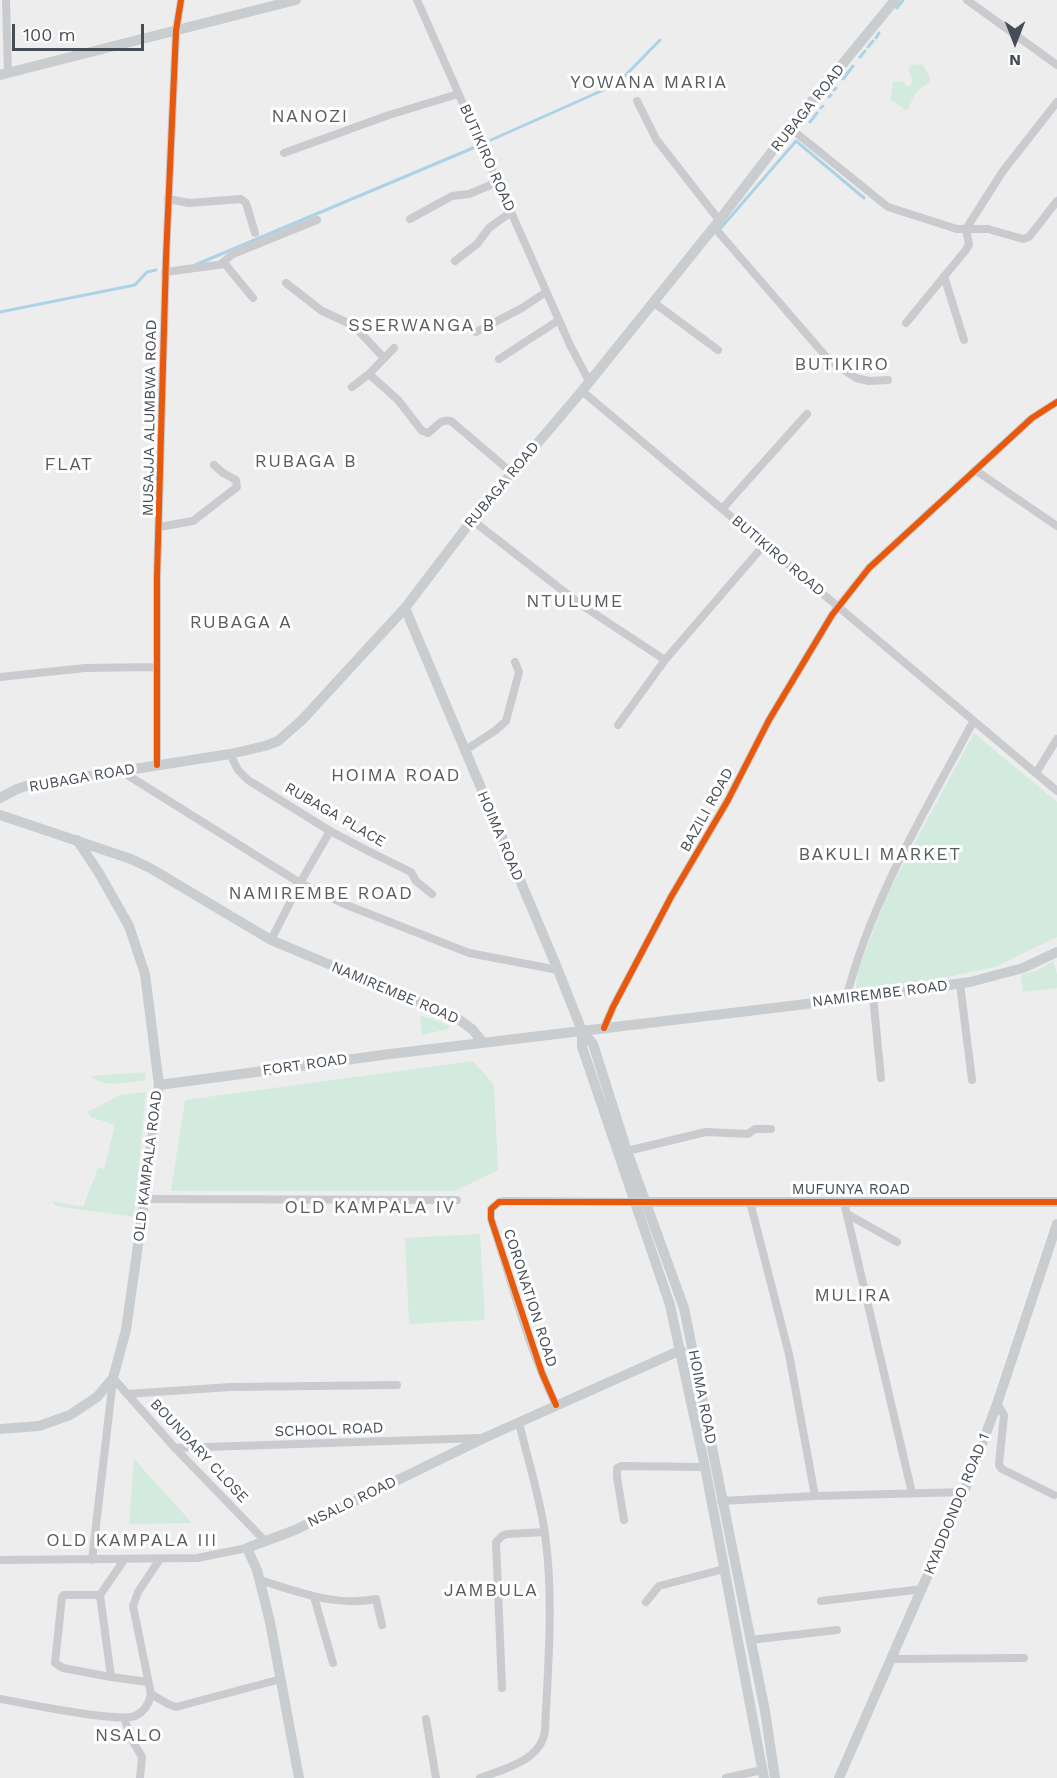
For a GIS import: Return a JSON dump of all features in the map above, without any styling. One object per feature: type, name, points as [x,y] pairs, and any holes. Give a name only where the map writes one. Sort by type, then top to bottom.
[{"type":"main road","points":[[5,73],[296,0]]},
{"type":"main road","name":"RUBAGA ROAD","points":[[0,798],[27,786],[230,754],[265,746],[282,738],[302,720],[405,608],[472,520],[582,391],[892,1]]},
{"type":"main road","name":"HOIMA ROAD","points":[[405,608],[582,1031],[593,1044],[627,1151],[681,1350],[763,1774]]},
{"type":"main road","name":"NAMIREMBE ROAD","points":[[0,814],[150,868],[270,940],[458,1018],[483,1043],[960,984],[1023,968],[1057,952]]},
{"type":"main road","name":"OLD KAMPALA ROAD","points":[[0,1429],[39,1426],[70,1415],[97,1397],[113,1378],[126,1330],[145,1198],[159,1085],[145,974],[137,944],[120,908],[77,840]]},
{"type":"main road","points":[[451,1047],[472,1030]]},
{"type":"main road","name":"HOIMA ROAD","points":[[582,1031],[582,1047],[618,1154],[641,1202],[684,1308],[765,1711],[775,1778]]},
{"type":"main road","name":"FORT ROAD","points":[[159,1085],[483,1043]]},
{"type":"main road","name":"MUFUNYA ROAD","points":[[641,1202],[1057,1202]]},
{"type":"main road","name":"KYADDONDO ROAD 1","points":[[839,1778],[964,1492],[997,1404],[1057,1224]]},
{"type":"main road","name":"NSALO ROAD","points":[[247,1548],[296,1530],[484,1438],[681,1350]]},
{"type":"main road","points":[[247,1548],[260,1580],[299,1778]]},
{"type":"street","points":[[5,73],[7,60],[6,0]]},
{"type":"street","name":"MUSAJJA ALUMBWA ROAD","points":[[157,765],[155,667],[165,272],[176,31],[181,0]]},
{"type":"street","name":"BUTIKIRO ROAD","points":[[417,0],[559,321],[589,381]]},
{"type":"street","points":[[967,0],[1057,65]]},
{"type":"street","points":[[284,153],[389,115],[459,94]]},
{"type":"street","points":[[637,101],[656,139],[717,223],[829,360],[856,378],[869,381],[888,380]]},
{"type":"street","points":[[906,322],[969,245],[966,230],[1003,171],[1057,102]]},
{"type":"street","points":[[790,128],[888,207],[957,229],[988,229],[1023,239],[1029,237],[1057,201]]},
{"type":"street","points":[[410,219],[452,196],[469,194],[498,182]]},
{"type":"street","points":[[168,200],[245,201],[255,233]]},
{"type":"street","points":[[455,261],[477,244],[489,228],[511,212]]},
{"type":"street","points":[[165,272],[215,266],[233,254],[317,220]]},
{"type":"street","points":[[222,263],[253,298]]},
{"type":"street","points":[[944,276],[964,340]]},
{"type":"street","points":[[286,284],[322,311],[357,329],[384,358]]},
{"type":"street","points":[[476,332],[522,308],[546,291]]},
{"type":"street","points":[[653,302],[718,350]]},
{"type":"street","points":[[499,359],[559,321]]},
{"type":"street","points":[[352,387],[369,374],[394,348]]},
{"type":"street","points":[[369,374],[398,400],[422,431],[428,433],[440,422],[451,421],[512,472]]},
{"type":"street","name":"BUTIKIRO ROAD","points":[[582,391],[1057,791]]},
{"type":"street","name":"BAZILI ROAD","points":[[604,1028],[671,897],[728,800],[769,720],[838,608],[869,568],[1032,418],[1057,402]]},
{"type":"street","points":[[722,509],[807,414]]},
{"type":"street","points":[[159,528],[193,521],[237,487],[236,480],[214,465]]},
{"type":"street","points":[[975,470],[1057,526]]},
{"type":"street","points":[[472,520],[580,604],[665,660]]},
{"type":"street","points":[[618,725],[665,660],[764,545]]},
{"type":"street","points":[[464,751],[506,721],[519,672],[515,662]]},
{"type":"street","points":[[0,677],[85,668],[155,667]]},
{"type":"street","points":[[846,999],[858,956],[881,898],[973,722]]},
{"type":"street","points":[[1036,774],[1057,739]]},
{"type":"street","name":"RUBAGA PLACE","points":[[230,754],[238,770],[248,780],[330,831],[411,872],[416,881],[432,894]]},
{"type":"street","points":[[120,771],[300,883],[344,904],[469,953],[558,970]]},
{"type":"street","points":[[270,940],[330,831]]},
{"type":"street","points":[[960,984],[972,1080]]},
{"type":"street","points":[[873,996],[881,1078]]},
{"type":"street","points":[[627,1151],[706,1132],[748,1134],[755,1129],[771,1130]]},
{"type":"street","points":[[145,1198],[457,1200]]},
{"type":"street","name":"CORONATION ROAD","points":[[556,1405],[536,1354],[492,1219],[491,1209],[504,1201],[641,1202]]},
{"type":"street","points":[[750,1202],[789,1354],[815,1496]]},
{"type":"street","points":[[844,1202],[912,1493]]},
{"type":"street","points":[[847,1214],[897,1242]]},
{"type":"street","points":[[92,1560],[113,1378]]},
{"type":"street","name":"BOUNDARY CLOSE","points":[[113,1378],[175,1449],[266,1542]]},
{"type":"street","points":[[127,1394],[230,1388],[397,1384]]},
{"type":"street","points":[[997,1404],[1004,1415],[999,1465],[1002,1469],[1054,1495]]},
{"type":"street","points":[[480,1778],[517,1764],[538,1749],[544,1737],[550,1631],[545,1532],[519,1422]]},
{"type":"street","name":"SCHOOL ROAD","points":[[175,1449],[484,1438]]},
{"type":"street","points":[[624,1520],[617,1468],[621,1466],[705,1467]]},
{"type":"street","points":[[721,1501],[964,1492]]},
{"type":"street","points":[[502,1688],[496,1542],[507,1534],[545,1532]]},
{"type":"street","name":"NSALO ROAD","points":[[0,1560],[197,1558],[247,1548]]},
{"type":"street","points":[[0,1699],[124,1718],[134,1716],[144,1710],[150,1702],[151,1695],[132,1606],[159,1559]]},
{"type":"street","points":[[111,1677],[100,1595],[124,1560]]},
{"type":"street","points":[[646,1602],[659,1586],[724,1569]]},
{"type":"street","points":[[260,1580],[314,1597],[336,1601],[376,1599],[382,1625]]},
{"type":"street","points":[[821,1601],[923,1589]]},
{"type":"street","points":[[100,1595],[64,1595],[62,1597],[55,1663],[63,1668],[148,1682]]},
{"type":"street","points":[[314,1597],[333,1663]]},
{"type":"street","points":[[750,1640],[837,1630]]},
{"type":"street","points":[[891,1659],[1024,1658]]},
{"type":"street","points":[[151,1695],[176,1707],[281,1679]]},
{"type":"street","points":[[124,1718],[132,1740],[142,1757],[140,1778]]},
{"type":"street","points":[[426,1719],[436,1778]]},
{"type":"street","points":[[726,1778],[763,1774]]},
{"type":"green space","points":[[922,64],[930,79],[914,96],[907,111],[890,99],[893,82],[902,81],[908,87],[912,79],[908,70],[912,65]]},
{"type":"green space","points":[[974,733],[1057,802],[1057,937],[995,967],[933,980],[856,989],[857,974],[887,894]]},
{"type":"green space","points":[[1053,961],[1057,974],[1057,988],[1023,992],[1021,975],[1039,970]]},
{"type":"green space","points":[[420,1015],[446,1024],[449,1027],[422,1035]]},
{"type":"green space","points":[[473,1061],[494,1085],[498,1170],[455,1191],[171,1191],[185,1100]]},
{"type":"green space","points":[[146,1072],[145,1080],[116,1084],[102,1082],[90,1076]]},
{"type":"green space","points":[[146,1092],[134,1217],[56,1206],[52,1201],[83,1207],[98,1168],[104,1169],[115,1125],[90,1117],[88,1112],[120,1095]]},
{"type":"green space","points":[[480,1234],[485,1320],[409,1324],[405,1238]]},
{"type":"green space","points":[[134,1459],[192,1523],[129,1524]]},
{"type":"waterway","points":[[897,8],[903,0]]},
{"type":"waterway","points":[[876,38],[879,33]]},
{"type":"waterway","points":[[491,140],[617,84],[660,40]]},
{"type":"waterway","points":[[868,47],[873,41]]},
{"type":"waterway","points":[[860,57],[865,51]]},
{"type":"waterway","points":[[843,79],[853,66]]},
{"type":"waterway","points":[[810,122],[817,113]]},
{"type":"waterway","points":[[720,229],[796,141],[864,198]]},
{"type":"waterway","points":[[195,265],[473,148]]},
{"type":"waterway","points":[[0,312],[135,285],[147,272],[156,270]]},
{"type":"cycle path","points":[[157,765],[157,577],[166,258],[176,31],[181,0]]},
{"type":"cycle path","points":[[604,1028],[671,897],[728,800],[769,720],[832,615],[869,568],[1032,418],[1057,402]]},
{"type":"cycle path","points":[[556,1405],[542,1373],[491,1219],[491,1209],[499,1202],[1057,1202]]},
{"type":"district","name":"YOWANA MARIA","points":[[649,83]]},
{"type":"district","name":"NANOZI","points":[[310,117]]},
{"type":"district","name":"SSERWANGA B","points":[[422,326]]},
{"type":"district","name":"BUTIKIRO","points":[[842,365]]},
{"type":"district","name":"RUBAGA B","points":[[306,462]]},
{"type":"district","name":"FLAT","points":[[69,465]]},
{"type":"district","name":"NTULUME","points":[[575,602]]},
{"type":"district","name":"RUBAGA A","points":[[241,623]]},
{"type":"district","name":"HOIMA ROAD","points":[[396,776]]},
{"type":"district","name":"BAKULI MARKET","points":[[880,855]]},
{"type":"district","name":"NAMIREMBE ROAD","points":[[321,894]]},
{"type":"district","name":"OLD KAMPALA IV","points":[[370,1208]]},
{"type":"district","name":"MULIRA","points":[[853,1296]]},
{"type":"district","name":"OLD KAMPALA III","points":[[132,1541]]},
{"type":"district","name":"JAMBULA","points":[[491,1591]]},
{"type":"district","name":"NSALO","points":[[129,1736]]}]
